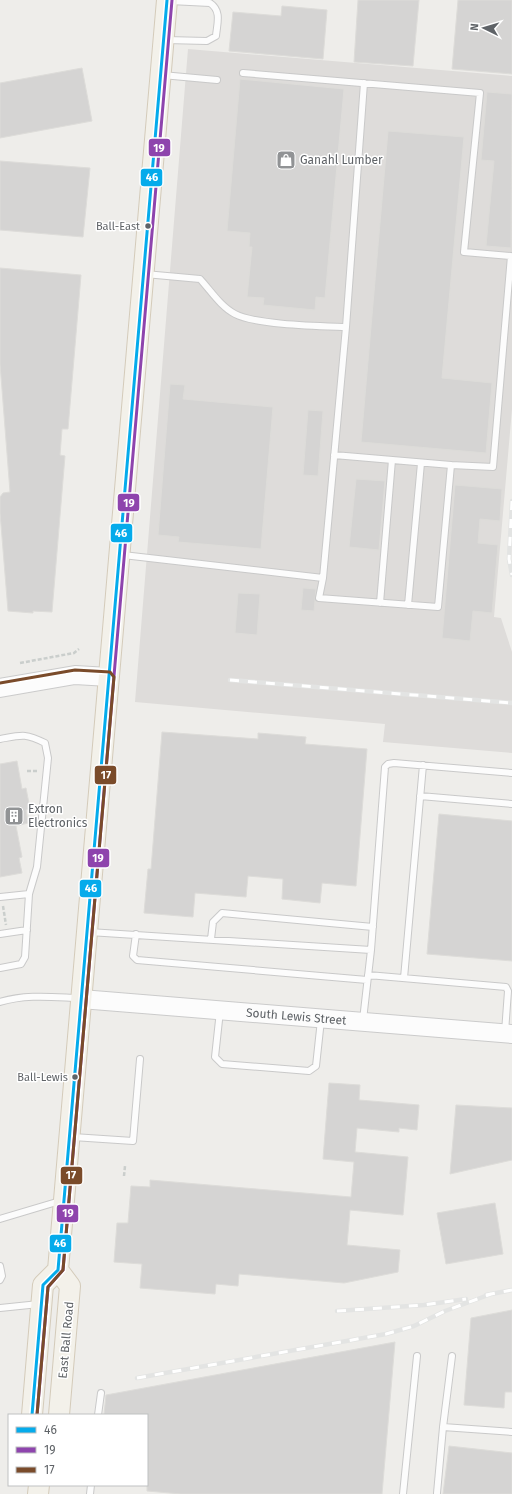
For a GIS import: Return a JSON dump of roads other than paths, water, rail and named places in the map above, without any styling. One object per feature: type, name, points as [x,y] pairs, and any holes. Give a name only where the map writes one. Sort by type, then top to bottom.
[{"type":"main road","points":[[32,1414],[43,1285],[58,1270],[167,0]]},
{"type":"main road","points":[[0,688],[75,675],[109,678]]},
{"type":"main road","name":"South Lewis Street","points":[[81,999],[220,1009],[509,1034]]},
{"type":"main road","name":"East Ball Road","points":[[58,1270],[70,1286],[59,1414]]},
{"type":"lane","points":[[164,40],[212,40],[216,36],[218,18],[218,12],[215,7],[210,4],[167,0]]},
{"type":"lane","points":[[244,73],[480,92],[464,252],[511,256],[493,467],[422,463],[334,455]]},
{"type":"lane","points":[[161,75],[217,80]]},
{"type":"lane","points":[[364,83],[346,327],[323,578],[319,598],[438,607],[451,465]]},
{"type":"lane","points":[[144,274],[200,279],[223,305],[236,315],[261,321],[346,327]]},
{"type":"lane","points":[[380,603],[392,460]]},
{"type":"lane","points":[[408,605],[422,463]]},
{"type":"lane","points":[[119,555],[323,578]]},
{"type":"lane","points":[[0,739],[26,734],[45,743],[48,758],[37,867],[29,894],[25,957],[21,964],[0,968]]},
{"type":"lane","points":[[363,1021],[371,950],[385,767],[388,764],[394,763],[512,773]]},
{"type":"lane","points":[[404,978],[423,765]]},
{"type":"lane","points":[[420,796],[512,804]]},
{"type":"lane","points":[[0,897],[29,894]]},
{"type":"lane","points":[[211,939],[213,922],[222,913],[372,927]]},
{"type":"lane","points":[[0,934],[27,930]]},
{"type":"lane","points":[[87,932],[371,950]]},
{"type":"lane","points":[[136,934],[133,956],[137,960],[368,977],[404,978],[506,987],[508,991],[509,1034]]},
{"type":"lane","points":[[0,1002],[21,997],[42,996],[81,999]]},
{"type":"lane","points":[[220,1009],[215,1057],[222,1064],[309,1071],[316,1066],[322,1018]]},
{"type":"lane","points":[[69,1137],[133,1141],[140,1059]]},
{"type":"lane","points":[[0,1219],[64,1200]]},
{"type":"lane","points":[[0,1266],[2,1276],[0,1280]]},
{"type":"lane","points":[[0,1308],[41,1304]]},
{"type":"lane","points":[[403,1494],[417,1356]]},
{"type":"lane","points":[[437,1492],[452,1356]]},
{"type":"lane","points":[[98,1414],[101,1393]]},
{"type":"lane","points":[[444,1427],[512,1432]]},
{"type":"railway","points":[[512,501],[509,559],[512,575]]},
{"type":"railway","points":[[230,680],[512,703]]},
{"type":"railway","points":[[486,1295],[512,1290]]},
{"type":"railway","points":[[137,1378],[386,1334],[414,1326],[445,1311],[491,1294]]},
{"type":"railway","points":[[337,1311],[424,1305],[466,1299]]},
{"type":"place","name":"Ganahl Lumber","points":[[286,160]]},
{"type":"place","name":"Ball-East","points":[[148,226]]},
{"type":"place","name":"Extron Electronics","points":[[14,816]]},
{"type":"place","name":"Ball-Lewis","points":[[75,1077]]}]
